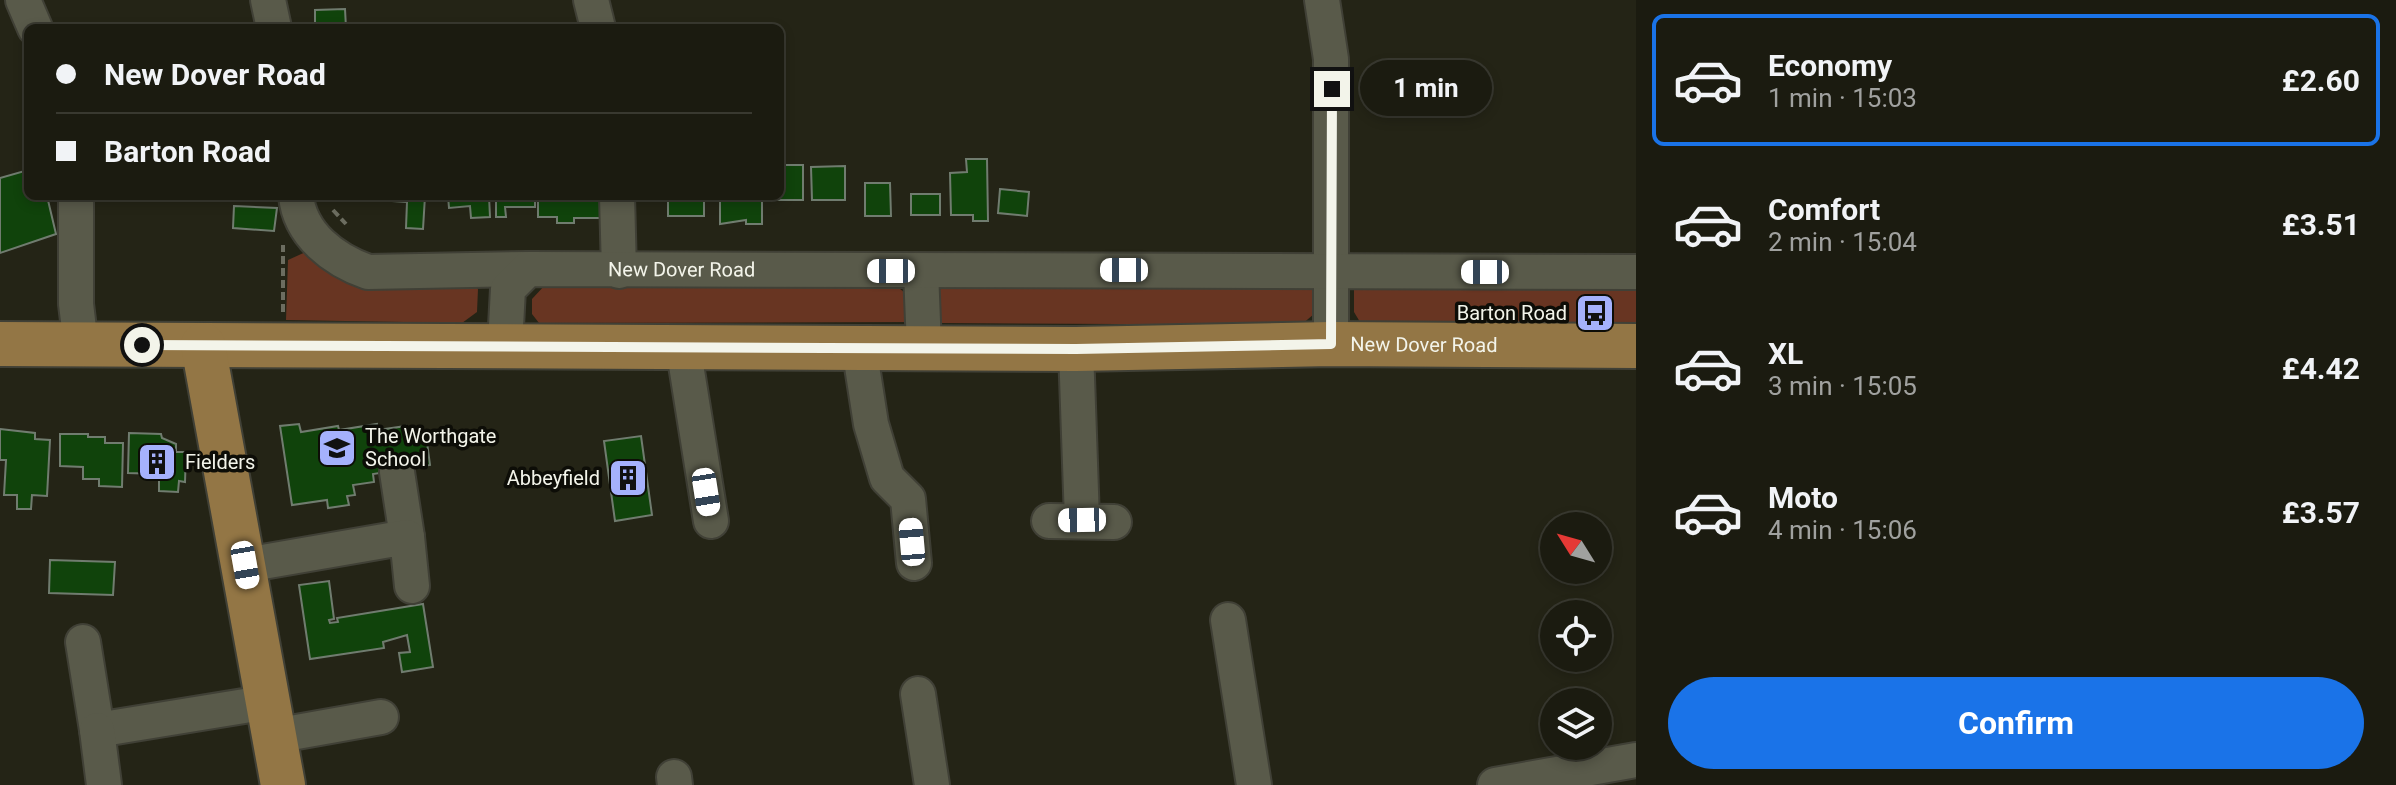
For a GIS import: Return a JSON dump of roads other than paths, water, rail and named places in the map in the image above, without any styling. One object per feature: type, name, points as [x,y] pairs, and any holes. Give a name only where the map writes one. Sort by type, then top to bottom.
[{"type":"main road","name":"New Dover Road","points":[[0,344],[1076,349],[1331,344],[1636,346]]},
{"type":"main road","points":[[203,345],[283,785]]},
{"type":"street","points":[[23,0],[33,24]]},
{"type":"street","points":[[268,0],[273,24]]},
{"type":"street","points":[[591,0],[597,24]]},
{"type":"street","points":[[1322,0],[1331,59],[1334,272],[1331,344]]},
{"type":"street","points":[[76,200],[76,304],[81,345]]},
{"type":"street","points":[[617,200],[619,271]]},
{"type":"street","name":"New Dover Road","points":[[296,201],[314,237],[347,264],[368,272],[462,272],[518,279],[619,271],[1636,272]]},
{"type":"street","points":[[921,271],[924,347]]},
{"type":"street","points":[[505,345],[518,279]]},
{"type":"street","points":[[683,346],[711,521]]},
{"type":"street","points":[[859,347],[871,424],[887,478],[908,499],[914,563]]},
{"type":"street","points":[[1076,349],[1082,521]]},
{"type":"street","points":[[397,472],[412,586]]},
{"type":"street","points":[[245,565],[407,537]]},
{"type":"street","points":[[1228,620],[1254,785]]},
{"type":"street","points":[[83,642],[104,785]]},
{"type":"street","points":[[918,694],[932,785]]},
{"type":"street","points":[[97,730],[272,719],[381,717]]},
{"type":"street","points":[[1495,785],[1636,760]]},
{"type":"place","name":"Barton Road","points":[[1595,313]]},
{"type":"place","name":"The Worthgate School","points":[[337,448]]},
{"type":"place","name":"Fielders","points":[[157,462]]},
{"type":"place","name":"Abbeyfield","points":[[628,478]]}]
